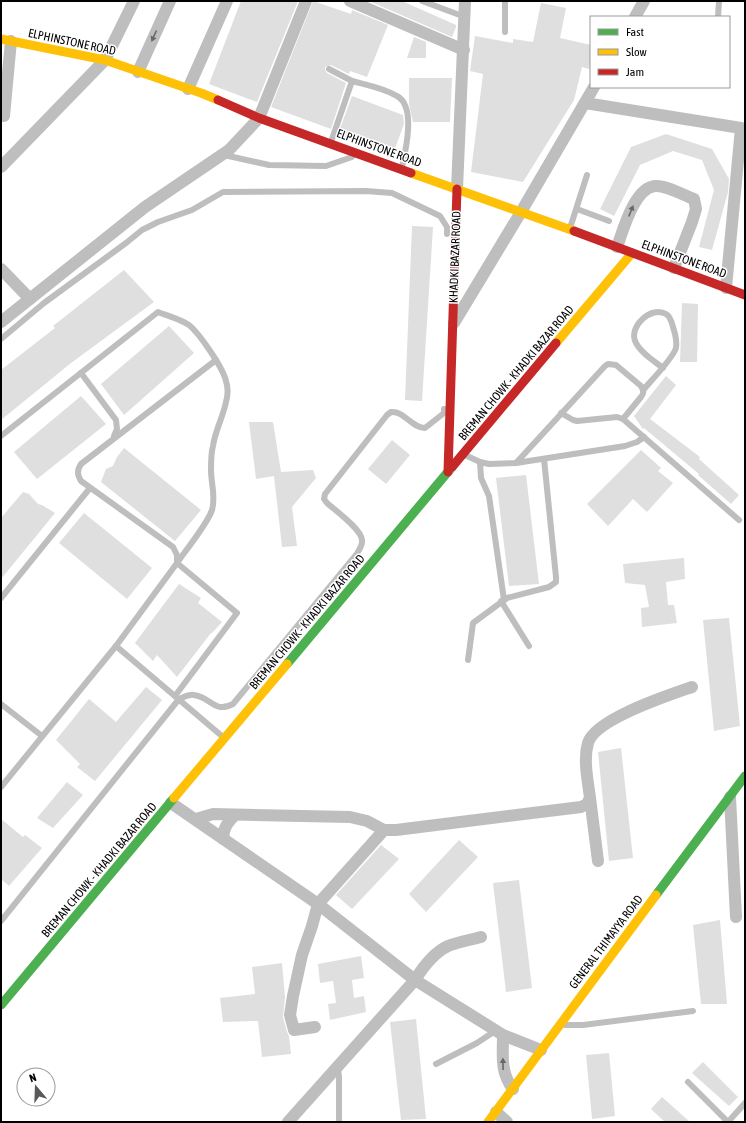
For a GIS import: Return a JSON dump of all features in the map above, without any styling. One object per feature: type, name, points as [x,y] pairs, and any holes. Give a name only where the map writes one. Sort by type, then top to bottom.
[{"type":"main road","name":"ELPHINSTONE ROAD","points":[[6,40],[105,60],[188,88],[260,118],[617,247],[745,295]]},
{"type":"main road","name":"KHADKI BAZAR ROAD","points":[[448,472],[449,323],[457,189]]},
{"type":"main road","name":"BREMAN CHOWK - KHADKI BAZAR ROAD","points":[[3,1001],[225,739],[632,253]]},
{"type":"main road","name":"GENERAL THIMAYYA ROAD","points":[[488,1122],[745,776]]},
{"type":"street","points":[[1,167],[105,60],[134,1]]},
{"type":"street","points":[[138,72],[170,1]]},
{"type":"street","points":[[188,88],[227,1]]},
{"type":"street","points":[[1,322],[145,207],[229,150],[260,118],[306,1]]},
{"type":"street","points":[[350,1],[464,50]]},
{"type":"street","points":[[457,189],[465,1]]},
{"type":"street","points":[[636,16],[644,1]]},
{"type":"street","points":[[4,116],[6,40]]},
{"type":"street","name":"KHADKI BAZAR ROAD","points":[[449,323],[521,212],[593,88]]},
{"type":"street","points":[[585,103],[741,128],[726,288]]},
{"type":"street","points":[[617,247],[633,206],[641,193],[655,186],[668,189],[694,199],[696,209],[674,268]]},
{"type":"street","points":[[1,269],[30,298]]},
{"type":"street","points":[[598,861],[586,753],[588,741],[594,732],[605,725],[656,699],[692,687]]},
{"type":"street","points":[[730,796],[736,917]]},
{"type":"street","points":[[196,819],[213,814],[350,816],[367,821],[384,830],[396,830],[580,807],[587,804],[590,798]]},
{"type":"street","points":[[171,803],[318,904],[415,980],[499,1033],[541,1050]]},
{"type":"street","points":[[223,838],[223,832],[228,821],[235,815]]},
{"type":"street","points":[[315,1028],[294,1030],[290,1015],[302,955],[318,904],[384,830]]},
{"type":"street","points":[[288,1122],[415,980],[425,965],[437,953],[447,947],[481,937]]},
{"type":"street","points":[[499,1033],[503,1071],[507,1081],[513,1089]]},
{"type":"street","points":[[496,1112],[507,1122]]},
{"type":"lane","points":[[422,1],[429,2],[465,17]]},
{"type":"lane","points":[[505,1],[505,32]]},
{"type":"lane","points":[[718,16],[719,1]]},
{"type":"lane","points":[[329,69],[352,81],[397,96],[404,102],[406,108],[408,136],[402,169]]},
{"type":"lane","points":[[330,143],[352,81]]},
{"type":"lane","points":[[223,154],[269,165],[326,166],[360,154]]},
{"type":"lane","points":[[569,230],[587,175]]},
{"type":"lane","points":[[1,339],[44,303],[142,230],[158,222],[192,210],[223,192],[366,191],[392,193],[440,216],[447,227],[448,241]]},
{"type":"lane","points":[[577,209],[609,221]]},
{"type":"lane","points":[[1,436],[158,312],[189,325],[216,360],[226,379],[226,402],[212,446],[212,510],[177,564],[116,646],[1,787]]},
{"type":"lane","points":[[643,390],[663,368],[676,349],[676,338],[670,317],[666,313],[657,312],[645,316],[636,326],[633,335],[636,343],[644,353],[663,368]]},
{"type":"lane","points":[[177,698],[195,695],[220,708],[233,704],[356,555],[361,547],[361,535],[327,503],[324,499],[325,494],[391,412],[396,411],[402,414],[414,425],[420,428],[425,428],[444,413],[449,323]]},
{"type":"lane","points":[[177,564],[177,555],[172,547],[81,481],[77,475],[78,469],[81,464],[112,439],[216,360]]},
{"type":"lane","points":[[516,463],[608,364],[616,365],[641,386],[643,390],[644,394],[623,419]]},
{"type":"lane","points":[[81,373],[116,420],[117,429],[112,439]]},
{"type":"lane","points":[[561,413],[572,420],[577,421],[617,417],[623,419],[739,520]]},
{"type":"lane","points":[[463,454],[480,462],[489,464],[516,463],[625,446],[637,442],[644,437]]},
{"type":"lane","points":[[468,660],[472,623],[502,601],[549,587],[556,582],[544,459]]},
{"type":"lane","points":[[480,462],[481,478],[489,496],[502,601],[529,646]]},
{"type":"lane","points":[[1,598],[90,488]]},
{"type":"lane","points":[[1,921],[177,698],[237,613],[177,564]]},
{"type":"lane","points":[[116,646],[225,739]]},
{"type":"lane","points":[[1,704],[42,736]]},
{"type":"lane","points":[[559,1025],[583,1025],[693,1011]]},
{"type":"lane","points":[[436,1064],[499,1033]]},
{"type":"lane","points":[[338,1066],[339,1122]]},
{"type":"lane","points":[[688,1082],[728,1122],[745,1103]]},
{"type":"building","points":[[241,1],[298,1],[257,102],[209,84]]},
{"type":"building","points":[[313,1],[351,14],[352,10],[388,25],[367,77],[350,71],[349,74],[331,65],[325,67],[327,73],[346,83],[331,129],[271,107]]},
{"type":"building","points":[[369,1],[402,1],[456,25],[456,27],[452,37]]},
{"type":"building","points":[[541,3],[566,8],[560,38],[590,45],[589,69],[582,67],[574,100],[523,182],[471,172],[483,74],[470,71],[475,36],[513,43],[513,39],[533,42]]},
{"type":"building","points":[[414,37],[426,42],[426,58],[407,58]]},
{"type":"building","points":[[409,78],[452,78],[450,122],[413,122],[409,104]]},
{"type":"building","points":[[352,96],[403,115],[404,124],[393,154],[338,134]]},
{"type":"building","points":[[666,134],[712,149],[729,179],[728,192],[712,250],[699,247],[714,190],[702,160],[673,151],[640,165],[614,216],[600,209],[631,147]]},
{"type":"building","points":[[412,226],[433,227],[422,401],[405,400]]},
{"type":"building","points":[[124,270],[154,302],[71,363],[1,420],[1,370],[55,328],[53,326]]},
{"type":"building","points":[[682,303],[698,304],[697,362],[680,362]]},
{"type":"building","points":[[169,326],[194,353],[124,415],[101,384]]},
{"type":"building","points":[[666,376],[676,385],[650,419],[700,457],[699,459],[739,495],[731,504],[698,475],[699,474],[644,428],[643,429],[634,416]]},
{"type":"building","points":[[81,396],[106,424],[37,479],[14,452]]},
{"type":"building","points":[[249,422],[273,422],[281,472],[313,470],[316,478],[292,507],[297,546],[282,547],[274,476],[256,479]]},
{"type":"building","points":[[392,440],[410,455],[386,484],[368,469]]},
{"type":"building","points":[[124,448],[201,510],[175,541],[101,482],[106,469],[113,466],[117,457]]},
{"type":"building","points":[[641,450],[661,468],[658,471],[673,483],[647,512],[633,499],[608,526],[587,504]]},
{"type":"building","points":[[526,475],[539,584],[509,586],[496,478]]},
{"type":"building","points":[[23,492],[29,494],[38,504],[55,513],[1,579],[1,518]]},
{"type":"building","points":[[84,513],[152,568],[127,599],[59,543]]},
{"type":"building","points":[[684,558],[685,579],[666,582],[668,605],[674,605],[677,623],[642,627],[641,608],[649,607],[645,585],[625,583],[623,564]]},
{"type":"building","points":[[179,584],[201,598],[198,603],[222,622],[211,633],[177,677],[157,655],[153,661],[135,643]]},
{"type":"building","points":[[729,618],[740,726],[714,731],[703,620]]},
{"type":"building","points":[[146,687],[162,700],[95,781],[77,767],[80,764],[56,740],[89,699],[116,722]]},
{"type":"building","points":[[621,748],[633,858],[609,861],[598,752]]},
{"type":"building","points":[[67,782],[83,795],[53,828],[37,818]]},
{"type":"building","points":[[1,819],[23,837],[25,835],[42,848],[9,886],[1,879]]},
{"type":"building","points":[[459,840],[478,857],[426,912],[409,894]]},
{"type":"building","points":[[381,845],[399,859],[352,909],[336,895]]},
{"type":"building","points":[[519,880],[532,988],[506,992],[493,883]]},
{"type":"building","points":[[720,920],[727,1004],[701,1004],[693,925]]},
{"type":"building","points":[[361,956],[364,978],[352,980],[354,998],[364,996],[366,1012],[330,1020],[328,1004],[336,1003],[333,981],[320,983],[318,964]]},
{"type":"building","points":[[282,963],[285,997],[283,1017],[289,1036],[291,1054],[262,1057],[258,1021],[223,1022],[220,998],[255,994],[252,967]]},
{"type":"building","points":[[416,1019],[426,1119],[401,1120],[390,1022]]},
{"type":"building","points":[[609,1053],[615,1116],[592,1119],[586,1055]]},
{"type":"building","points":[[703,1062],[738,1097],[729,1106],[692,1073]]},
{"type":"building","points":[[662,1097],[690,1122],[665,1122],[651,1109]]},
{"type":"traffic: fast","points":[[287,664],[452,467]]},
{"type":"traffic: fast","points":[[656,895],[745,776]]},
{"type":"traffic: fast","points":[[1,1005],[174,798]]},
{"type":"traffic: slow","points":[[1,39],[105,60],[218,100]]},
{"type":"traffic: slow","points":[[411,173],[574,231]]},
{"type":"traffic: slow","points":[[556,343],[632,253]]},
{"type":"traffic: slow","points":[[174,798],[287,664]]},
{"type":"traffic: slow","points":[[488,1122],[656,895]]},
{"type":"traffic: jam","points":[[218,100],[259,118],[411,173]]},
{"type":"traffic: jam","points":[[448,472],[457,189]]},
{"type":"traffic: jam","points":[[574,231],[745,295]]},
{"type":"traffic: jam","points":[[452,467],[556,343]]}]
